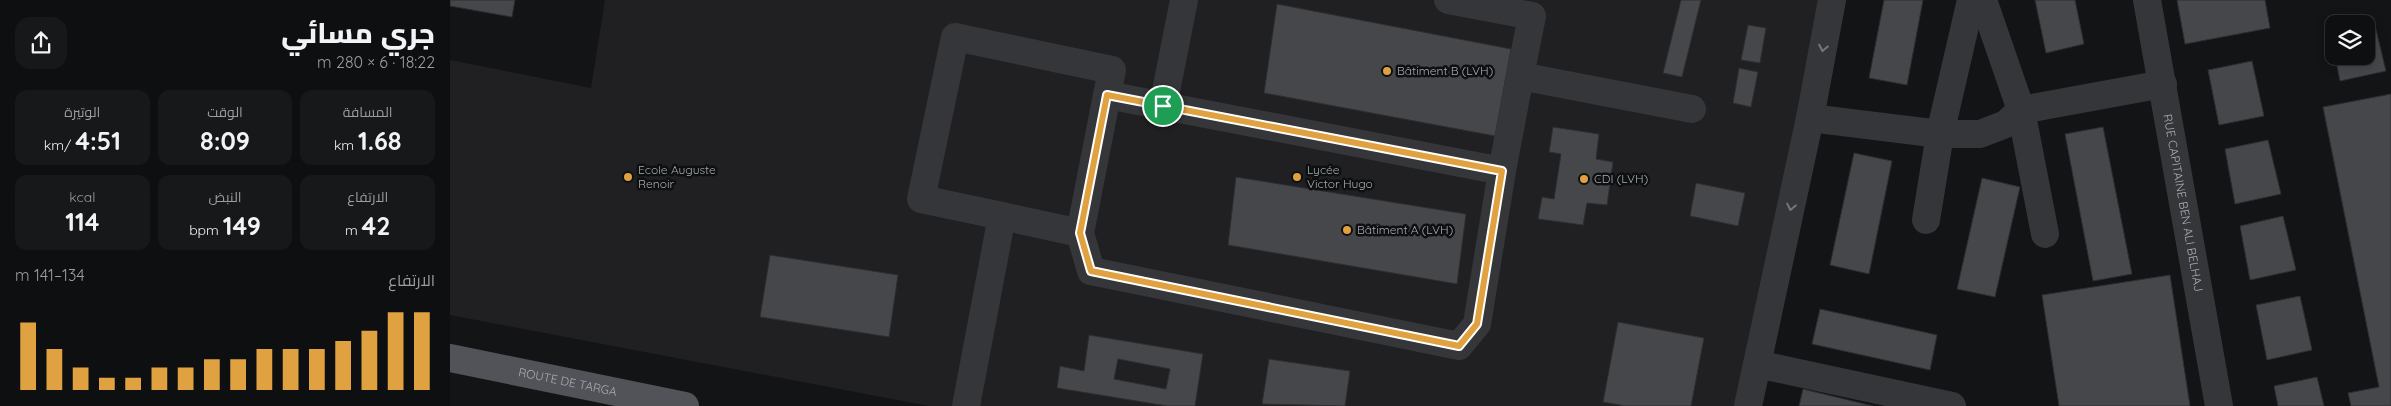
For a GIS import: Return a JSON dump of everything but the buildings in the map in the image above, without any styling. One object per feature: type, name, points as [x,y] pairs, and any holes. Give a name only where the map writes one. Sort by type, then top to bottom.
[{"type":"main road","name":"ROUTE DE TARGA","points":[[450,358],[685,406]]},
{"type":"street","points":[[1163,106],[1184,0]]},
{"type":"street","points":[[1080,233],[921,199],[955,37],[1112,70],[1080,233],[1091,271],[1459,346],[1477,324],[1502,171],[1532,16],[1448,0]]},
{"type":"street","points":[[1748,406],[1810,118],[1832,0]]},
{"type":"street","points":[[1926,220],[1940,134],[1971,0]]},
{"type":"street","points":[[1983,0],[2021,110],[2045,234]]},
{"type":"street","name":"RUE CAPITAINE BEN ALI BELHAJ","points":[[2148,0],[2219,406]]},
{"type":"street","points":[[1520,76],[1692,109]]},
{"type":"street","points":[[1810,118],[1940,134],[1980,134],[2006,124],[2021,110],[2163,84]]},
{"type":"street","points":[[1107,95],[1502,171]]},
{"type":"street","points":[[966,406],[1002,216]]},
{"type":"street","points":[[1757,364],[1952,406]]},
{"type":"shaded area","name":"Lycée Victor Hugo","points":[[605,0],[1827,0],[1738,406],[929,406],[450,315],[450,60],[591,88]]},
{"type":"place","name":"Bâtiment B (LVH)","points":[[1387,71]]},
{"type":"place","name":"Ecole Auguste Renoir","points":[[628,177]]},
{"type":"place","name":"Lycée Victor Hugo","points":[[1297,177]]},
{"type":"place","name":"CDI (LVH)","points":[[1584,179]]},
{"type":"place","name":"Bâtiment A (LVH)","points":[[1347,230]]},
{"type":"route","points":[[1107,95],[1163,106],[1502,171],[1477,324],[1459,346],[1091,271],[1080,233],[1107,95]]}]
